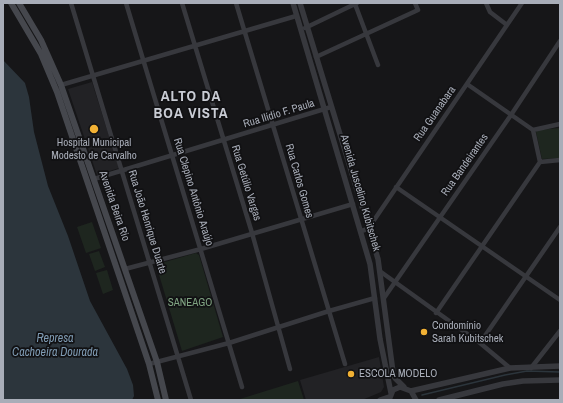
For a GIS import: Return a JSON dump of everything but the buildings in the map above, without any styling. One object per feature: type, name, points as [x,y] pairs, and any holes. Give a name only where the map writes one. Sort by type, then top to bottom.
[{"type":"main road","name":"Avenida Beira Rio","points":[[11,3],[35,42],[52,79],[149,364],[158,400]]},
{"type":"main road","name":"Avenida Beira Rio","points":[[19,3],[41,40],[62,86],[157,362],[166,400]]},
{"type":"street","name":"Rua João Henrique Duarte","points":[[71,3],[191,400]]},
{"type":"street","name":"Rua Clepino Antônio Araújo","points":[[126,3],[242,387]]},
{"type":"street","name":"Rua Getúlio Vargas","points":[[182,3],[252,233],[290,369]]},
{"type":"street","name":"Rua Carlos Gomes","points":[[236,3],[345,364]]},
{"type":"street","name":"Avenida Juscelino Kubitschek","points":[[293,3],[370,264],[390,396]]},
{"type":"street","name":"Avenida Juscelino Kubitschek","points":[[300,3],[381,272],[393,372],[395,378],[404,387]]},
{"type":"street","points":[[311,63],[418,10],[415,3]]},
{"type":"street","points":[[486,3],[490,12],[507,25]]},
{"type":"street","name":"Rua Guanabara","points":[[368,228],[522,3]]},
{"type":"street","points":[[301,30],[356,4],[365,35],[378,65]]},
{"type":"street","points":[[62,86],[296,16]]},
{"type":"street","name":"Rua Bandeirantes","points":[[384,298],[560,42]]},
{"type":"street","points":[[436,313],[483,247],[540,162],[533,130],[467,84]]},
{"type":"street","name":"Rua Ilídio F. Paula","points":[[94,179],[331,107]]},
{"type":"street","points":[[533,130],[560,124]]},
{"type":"street","points":[[540,162],[560,160]]},
{"type":"street","points":[[346,180],[353,178]]},
{"type":"street","points":[[396,187],[560,300]]},
{"type":"street","points":[[125,268],[201,249],[353,204]]},
{"type":"street","points":[[480,343],[560,227]]},
{"type":"street","points":[[361,230],[368,228]]},
{"type":"street","points":[[381,272],[436,313],[480,343],[510,368]]},
{"type":"street","points":[[149,364],[229,343],[278,326],[375,298]]},
{"type":"street","points":[[531,368],[560,331]]},
{"type":"street","points":[[412,391],[510,368],[560,366]]},
{"type":"street","points":[[439,400],[503,384],[523,381],[560,380]]},
{"type":"street","points":[[380,400],[390,396],[397,388],[404,387],[412,391],[416,400]]},
{"type":"shaded area","name":"Hospital Municipal Modesto de Carvalho","points":[[92,82],[119,168],[97,175],[68,89]]},
{"type":"shaded area","name":"ESCOLA MODELO","points":[[379,357],[384,387],[381,392],[362,400],[306,400],[300,380]]},
{"type":"green space","points":[[560,128],[560,158],[542,159],[536,132],[538,130]]},
{"type":"green space","points":[[92,222],[101,248],[86,253],[77,227]]},
{"type":"green space","points":[[99,251],[105,267],[95,271],[89,254]]},
{"type":"green space","name":"SANEAGO","points":[[196,253],[199,255],[223,337],[182,351],[157,268],[158,264]]},
{"type":"green space","points":[[107,270],[113,290],[103,294],[96,273]]},
{"type":"green space","points":[[298,381],[304,400],[232,400],[240,399]]},
{"type":"water","name":"Represa Cachoeira Dourada","points":[[3,60],[25,83],[29,97],[34,132],[48,186],[68,236],[90,301],[127,369],[133,385],[134,396],[132,400],[3,400]]},
{"type":"waterway","points":[[422,395],[527,371],[560,372]]},
{"type":"place","name":"Hospital Municipal Modesto de Carvalho","points":[[94,129]]},
{"type":"place","name":"Condomínio Sarah Kubitschek","points":[[424,332]]},
{"type":"place","name":"ESCOLA MODELO","points":[[351,374]]},
{"type":"district","name":"ALTO DA BOA VISTA","points":[[191,106]]}]
